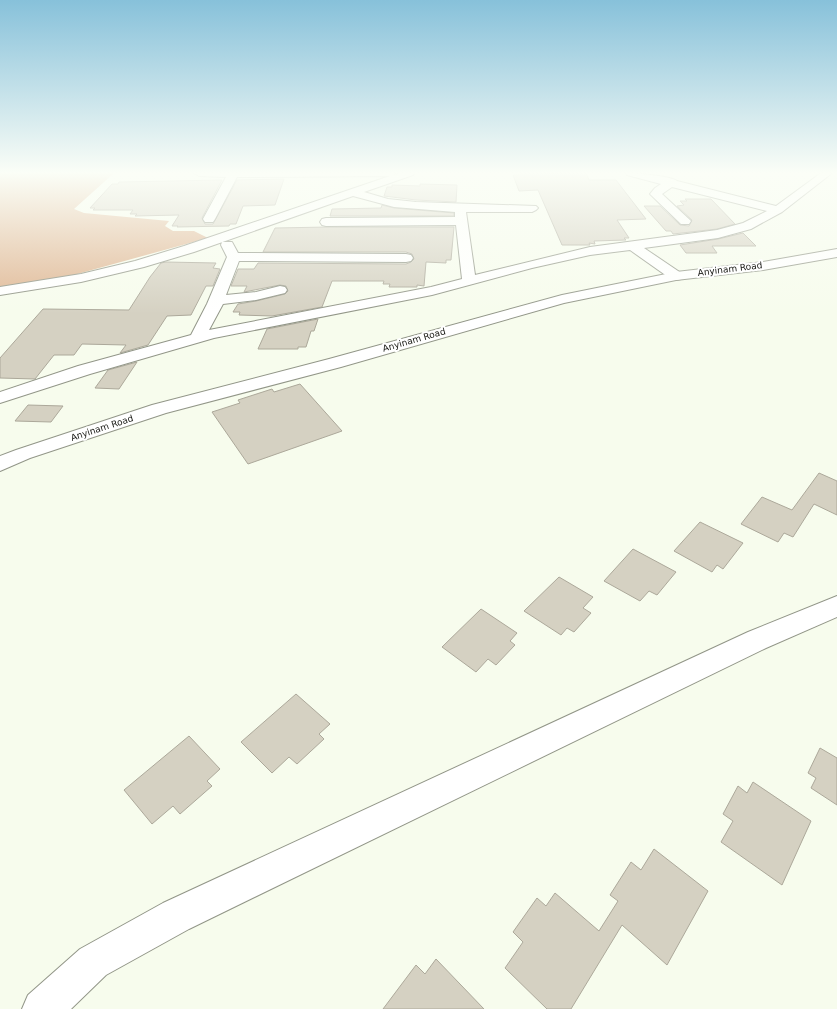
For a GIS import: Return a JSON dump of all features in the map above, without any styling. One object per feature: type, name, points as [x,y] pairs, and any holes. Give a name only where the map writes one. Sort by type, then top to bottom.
[{"type":"street","points":[[0,291],[81,278],[139,264],[271,220]]},
{"type":"street","points":[[0,398],[84,370],[198,338],[432,291],[590,251],[718,234],[747,226],[758,220]]},
{"type":"street","points":[[326,222],[462,221],[469,281]]},
{"type":"street","points":[[223,237],[234,257]]},
{"type":"street","points":[[632,245],[676,276]]},
{"type":"street","name":"Anyinam Road","points":[[0,464],[24,454],[159,410],[335,363],[562,298],[676,276],[763,266],[837,253]]},
{"type":"street","points":[[234,257],[406,258]]},
{"type":"street","points":[[198,338],[234,257]]},
{"type":"street","points":[[216,300],[256,296],[280,290]]},
{"type":"street","points":[[42,1009],[94,962],[176,916],[757,640],[837,606]]},
{"type":"shaded area","points":[[0,220],[159,220],[169,221],[165,226],[173,231],[194,231],[208,238],[70,276],[0,288]]},
{"type":"building","points":[[176,220],[203,220],[205,224],[213,224],[215,220],[238,220],[236,224],[230,224],[229,226],[172,226]]},
{"type":"building","points":[[551,220],[617,220],[629,238],[624,238],[626,240],[594,241],[595,244],[589,243],[590,245],[562,245]]},
{"type":"building","points":[[656,220],[675,220],[680,225],[689,226],[692,220],[731,220],[735,224],[717,229],[673,234],[671,231],[666,231]]},
{"type":"building","points":[[454,227],[451,260],[446,260],[446,263],[426,262],[424,286],[389,287],[390,284],[383,284],[384,281],[332,281],[322,307],[272,316],[239,315],[240,312],[233,312],[238,304],[285,294],[288,291],[286,286],[280,285],[244,292],[247,286],[231,286],[238,269],[254,269],[258,263],[406,264],[414,259],[412,254],[406,252],[263,252],[275,228]]},
{"type":"building","points":[[743,233],[756,246],[712,246],[717,253],[686,253],[680,245],[718,239]]},
{"type":"building","points":[[161,263],[216,263],[213,268],[220,269],[213,286],[206,286],[191,315],[167,316],[148,345],[120,353],[126,345],[82,344],[74,355],[54,355],[35,379],[0,378],[0,358],[43,309],[129,310],[150,277]]},
{"type":"building","points":[[318,319],[314,331],[311,331],[306,347],[298,347],[298,349],[258,349],[267,329]]},
{"type":"building","points":[[137,362],[119,389],[95,388],[108,370]]},
{"type":"building","points":[[300,384],[342,431],[248,464],[212,412],[240,403],[238,400],[272,389],[274,392]]},
{"type":"building","points":[[28,405],[63,406],[51,422],[15,421]]},
{"type":"building","points":[[819,473],[837,481],[837,515],[814,504],[793,537],[784,533],[778,542],[741,524],[762,497],[792,510]]},
{"type":"building","points":[[700,522],[743,543],[723,569],[717,565],[712,572],[674,551]]},
{"type":"building","points":[[633,549],[676,572],[657,595],[649,591],[640,601],[604,581]]},
{"type":"building","points":[[559,577],[593,597],[583,608],[591,613],[574,632],[567,628],[561,635],[524,611]]},
{"type":"building","points":[[481,609],[517,633],[510,641],[515,645],[496,665],[488,659],[476,672],[442,647]]},
{"type":"building","points":[[296,694],[330,724],[319,734],[324,739],[297,764],[289,757],[272,773],[241,742]]},
{"type":"building","points":[[189,736],[220,769],[207,781],[212,786],[180,814],[173,806],[152,824],[124,790]]},
{"type":"building","points":[[820,748],[837,758],[837,805],[811,788],[816,778],[808,773]]},
{"type":"building","points":[[753,782],[811,821],[782,885],[721,842],[733,821],[723,814],[738,786],[747,793]]},
{"type":"building","points":[[654,849],[708,891],[667,965],[622,925],[571,1009],[547,1009],[505,968],[523,942],[513,932],[537,898],[546,906],[555,893],[599,931],[618,901],[610,895],[631,862],[641,870]]},
{"type":"building","points":[[436,959],[484,1009],[383,1009],[416,965],[425,974]]}]
